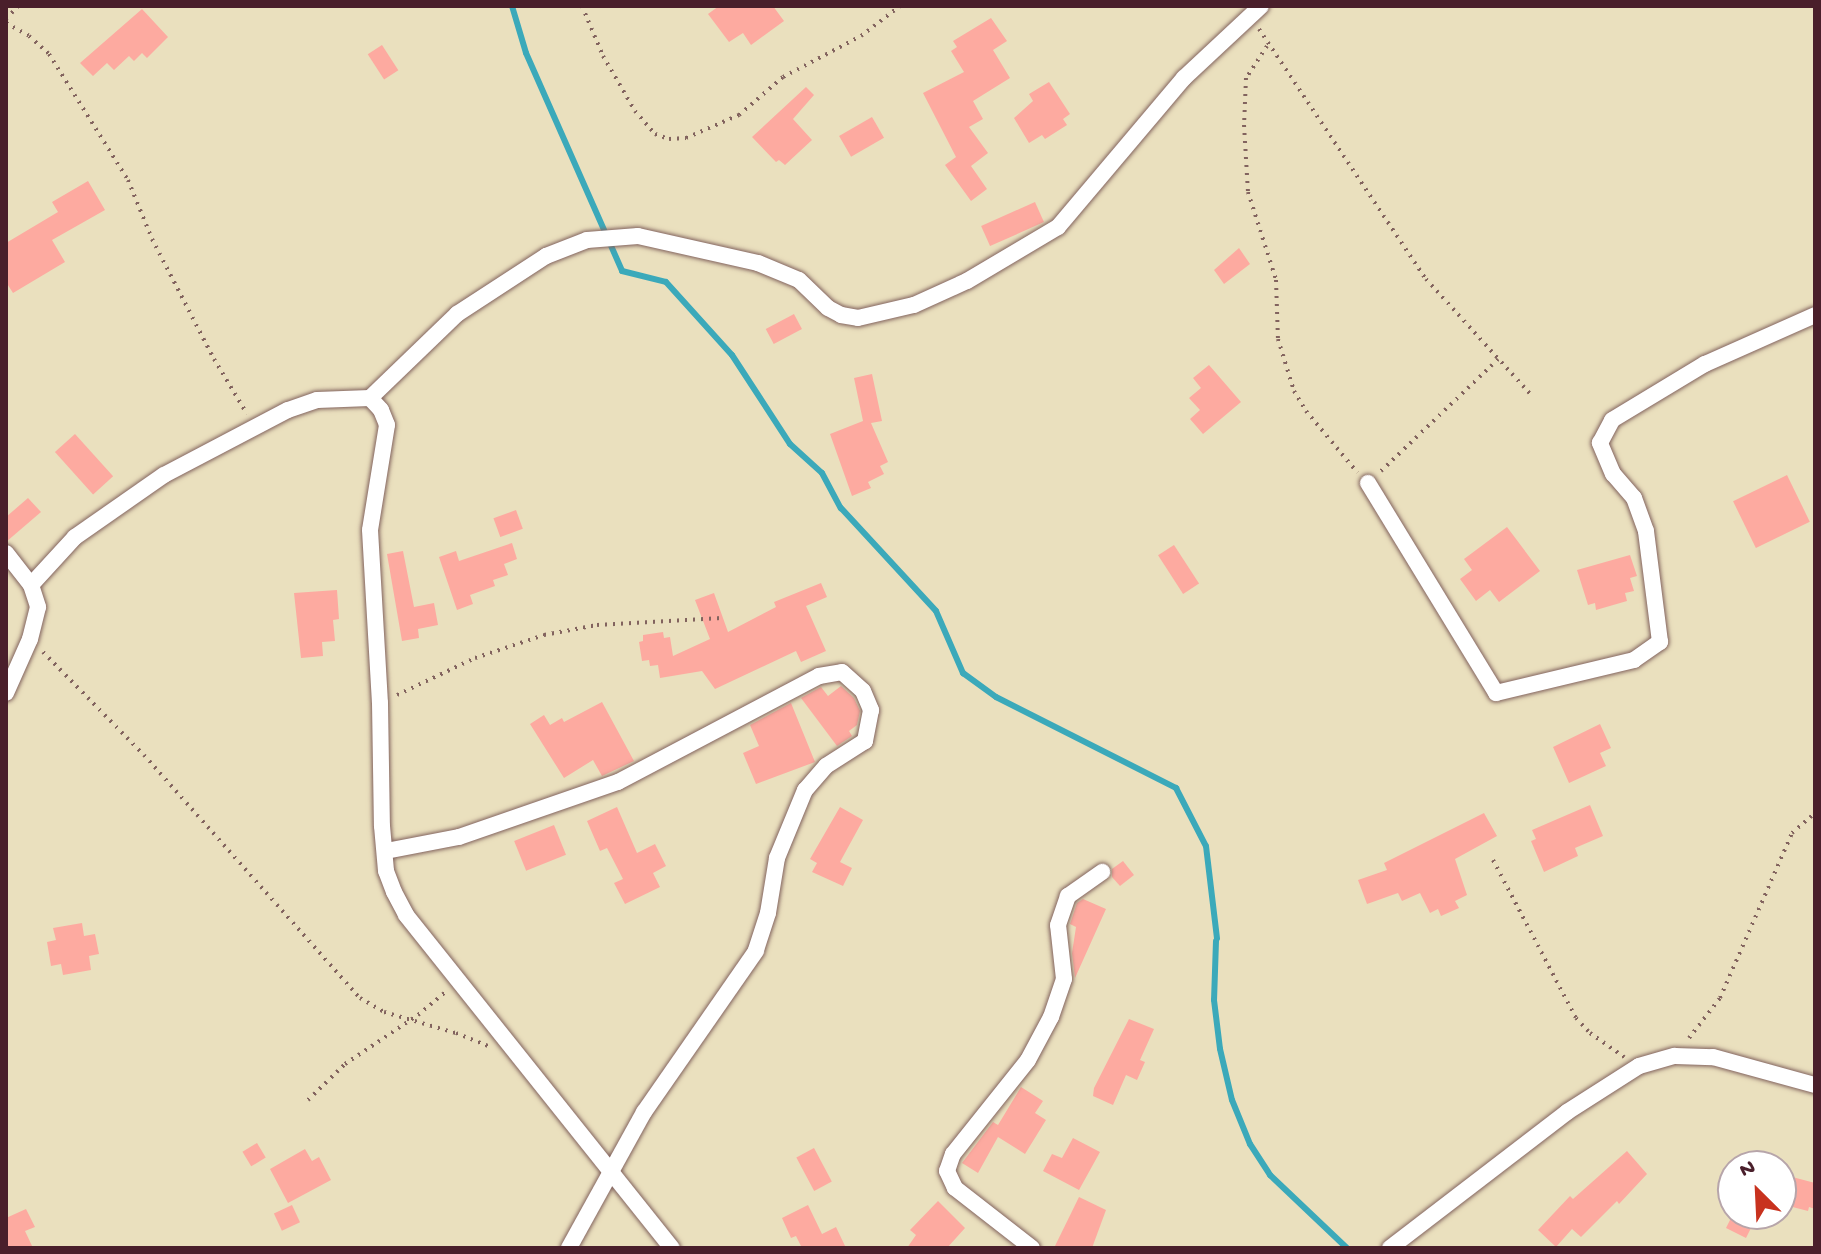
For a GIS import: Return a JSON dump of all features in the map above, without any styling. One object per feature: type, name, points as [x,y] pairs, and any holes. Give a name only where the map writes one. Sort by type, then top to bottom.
[{"type":"street","points":[[31,585],[75,537],[112,508],[254,426],[317,400],[370,398],[457,314],[546,256],[587,240],[638,236],[758,263],[799,280],[828,308],[841,315],[858,318],[914,305],[967,281],[1058,227],[1184,78],[1257,11]]},
{"type":"street","points":[[1368,483],[1496,693],[1634,660],[1660,642],[1646,531],[1634,498],[1613,474],[1600,443],[1612,420],[1705,364],[1815,315]]},
{"type":"street","points":[[370,398],[381,410],[387,425],[370,530],[386,871],[406,915],[613,1170],[672,1248]]},
{"type":"street","points":[[6,553],[31,585],[38,607],[30,639],[6,693]]},
{"type":"street","points":[[386,851],[459,837],[618,782],[819,676],[842,672],[863,691],[871,710],[865,741],[826,766],[805,790],[777,858],[768,913],[756,951],[644,1112],[569,1248]]},
{"type":"street","points":[[1032,1248],[955,1188],[947,1171],[953,1154],[1028,1060],[1051,1017],[1064,979],[1058,925],[1068,896],[1102,872]]},
{"type":"street","points":[[1390,1248],[1567,1112],[1639,1066],[1675,1056],[1713,1057],[1815,1085]]},
{"type":"path","points":[[18,6],[6,21],[49,54],[128,180],[152,239],[214,359],[254,426]]},
{"type":"path","points":[[582,6],[603,56],[635,111],[655,134],[669,139],[686,138],[739,115],[783,77],[861,36],[900,6]]},
{"type":"path","points":[[1257,11],[1267,46],[1327,127],[1426,279],[1533,397]]},
{"type":"path","points":[[1267,46],[1246,78],[1244,125],[1248,192],[1276,280],[1278,339],[1294,391],[1306,411],[1368,483],[1498,359]]},
{"type":"path","points":[[380,703],[475,658],[544,635],[597,625],[722,618]]},
{"type":"path","points":[[30,639],[144,755],[360,998],[384,1012],[456,1033],[499,1053]]},
{"type":"path","points":[[1675,1056],[1720,998],[1785,846],[1792,833],[1815,813]]},
{"type":"path","points":[[1493,860],[1576,1018],[1607,1047],[1639,1066]]},
{"type":"path","points":[[308,1100],[345,1064],[411,1020],[458,979]]},
{"type":"building","points":[[719,6],[773,6],[784,21],[751,45],[743,33],[729,42],[708,14]]},
{"type":"building","points":[[142,9],[168,37],[147,58],[142,53],[134,61],[129,56],[114,70],[107,63],[93,76],[80,63]]},
{"type":"building","points":[[991,18],[1007,41],[993,50],[1010,78],[973,101],[983,119],[969,127],[988,153],[971,166],[987,189],[971,201],[945,165],[956,157],[923,93],[964,72],[951,51],[957,47],[953,41]]},
{"type":"building","points":[[382,45],[398,70],[384,79],[368,54]]},
{"type":"building","points":[[1049,82],[1070,114],[1063,119],[1067,125],[1045,139],[1042,135],[1029,143],[1014,118],[1033,101],[1029,94]]},
{"type":"building","points":[[806,87],[814,95],[793,119],[812,140],[785,165],[779,160],[776,162],[752,137]]},
{"type":"building","points":[[872,117],[884,138],[851,157],[839,136]]},
{"type":"building","points":[[88,181],[105,210],[52,240],[65,262],[13,293],[6,282],[6,243],[58,212],[52,202]]},
{"type":"building","points":[[1035,202],[1044,222],[990,246],[981,226]]},
{"type":"building","points":[[1239,248],[1250,264],[1224,284],[1214,270]]},
{"type":"building","points":[[794,314],[802,329],[774,344],[766,329]]},
{"type":"building","points":[[1209,365],[1241,402],[1203,434],[1190,419],[1200,410],[1189,398],[1201,388],[1193,378]]},
{"type":"building","points":[[872,374],[882,421],[871,423],[888,462],[880,466],[884,474],[868,482],[871,488],[852,496],[830,434],[863,421],[854,378]]},
{"type":"building","points":[[75,434],[113,476],[93,494],[55,452]]},
{"type":"building","points":[[1787,475],[1810,522],[1756,548],[1733,501]]},
{"type":"building","points":[[28,498],[41,512],[6,542],[6,517]]},
{"type":"building","points":[[516,510],[523,529],[500,537],[493,518]]},
{"type":"building","points":[[1507,527],[1540,571],[1499,602],[1490,590],[1476,601],[1460,579],[1472,570],[1464,559]]},
{"type":"building","points":[[512,543],[517,559],[504,564],[508,575],[493,580],[495,586],[470,595],[473,604],[457,610],[439,557],[456,551],[459,561]]},
{"type":"building","points":[[1174,545],[1199,584],[1183,594],[1158,555]]},
{"type":"building","points":[[403,551],[414,607],[434,603],[438,625],[418,629],[419,638],[402,641],[387,554]]},
{"type":"building","points":[[1630,555],[1637,576],[1630,578],[1634,591],[1625,593],[1627,601],[1596,610],[1595,603],[1588,605],[1577,570]]},
{"type":"building","points":[[821,583],[827,597],[806,606],[826,651],[801,662],[796,651],[715,689],[702,671],[660,678],[658,665],[650,666],[649,660],[642,661],[639,642],[643,641],[643,635],[663,632],[664,638],[670,637],[673,656],[710,639],[695,600],[714,593],[728,632],[776,607],[774,602]]},
{"type":"building","points":[[337,590],[339,619],[333,620],[335,641],[322,642],[323,656],[301,658],[294,593]]},
{"type":"building","points":[[841,686],[854,698],[860,711],[857,725],[849,731],[852,736],[837,746],[801,698],[821,687],[828,696]]},
{"type":"building","points":[[602,702],[634,761],[602,776],[593,760],[564,778],[530,724],[544,715],[550,725],[562,718],[564,722]]},
{"type":"building","points":[[791,703],[815,762],[756,784],[743,753],[759,746],[750,725]]},
{"type":"building","points":[[1600,724],[1611,748],[1600,753],[1606,766],[1569,783],[1553,747]]},
{"type":"building","points":[[1590,805],[1603,836],[1575,848],[1578,856],[1544,872],[1531,841],[1536,839],[1532,830]]},
{"type":"building","points":[[617,807],[637,853],[655,844],[666,866],[653,873],[660,887],[625,904],[614,883],[623,879],[607,848],[600,851],[587,821]]},
{"type":"building","points":[[840,807],[863,820],[840,862],[852,868],[843,886],[812,872],[817,863],[810,859]]},
{"type":"building","points":[[1484,813],[1497,836],[1455,859],[1467,895],[1455,901],[1459,908],[1441,916],[1438,909],[1430,913],[1420,893],[1402,901],[1398,893],[1367,904],[1358,880],[1387,870],[1384,863]]},
{"type":"building","points":[[554,825],[566,855],[526,871],[514,841]]},
{"type":"building","points":[[1123,861],[1134,875],[1120,886],[1112,877],[1112,869]]},
{"type":"building","points":[[1083,899],[1106,909],[1075,978],[1072,953],[1076,927],[1070,924],[1077,903]]},
{"type":"building","points":[[82,923],[84,936],[95,934],[99,954],[89,956],[91,970],[63,975],[61,964],[51,966],[47,942],[56,940],[53,928]]},
{"type":"building","points":[[1129,1019],[1154,1029],[1140,1060],[1145,1062],[1137,1080],[1126,1075],[1113,1105],[1093,1096],[1094,1088]]},
{"type":"building","points":[[1021,1087],[1043,1101],[1035,1113],[1046,1120],[1025,1154],[998,1137],[978,1173],[962,1163],[993,1122],[998,1125]]},
{"type":"building","points":[[1073,1138],[1100,1152],[1079,1190],[1043,1171],[1052,1154],[1062,1158]]},
{"type":"building","points":[[257,1143],[266,1158],[251,1166],[242,1152]]},
{"type":"building","points":[[814,1148],[832,1182],[814,1191],[796,1157]]},
{"type":"building","points":[[305,1149],[312,1161],[319,1157],[331,1180],[288,1203],[270,1169]]},
{"type":"building","points":[[1627,1151],[1647,1174],[1581,1237],[1572,1229],[1556,1247],[1538,1230],[1570,1196],[1573,1199]]},
{"type":"building","points":[[1797,1178],[1815,1183],[1815,1209],[1809,1207],[1808,1211],[1797,1208]]},
{"type":"building","points":[[1079,1197],[1106,1210],[1092,1248],[1054,1248]]},
{"type":"building","points":[[938,1201],[965,1228],[947,1248],[907,1248],[916,1235],[910,1230]]},
{"type":"building","points":[[292,1205],[300,1222],[282,1231],[274,1213]]},
{"type":"building","points":[[808,1205],[822,1234],[836,1227],[846,1248],[797,1248],[801,1246],[796,1236],[791,1238],[782,1218]]},
{"type":"building","points":[[26,1209],[35,1227],[25,1231],[33,1248],[6,1248],[6,1218]]},
{"type":"building","points":[[1730,1230],[1750,1230],[1746,1238]]},
{"type":"waterway","points":[[512,6],[526,53],[622,271],[666,282],[732,355],[790,444],[822,473],[841,508],[936,611],[963,673],[996,697],[1176,788],[1206,846],[1217,938]]},
{"type":"waterway","points":[[1216,941],[1214,1000],[1220,1049],[1232,1100],[1250,1144],[1270,1175],[1347,1248]]}]
